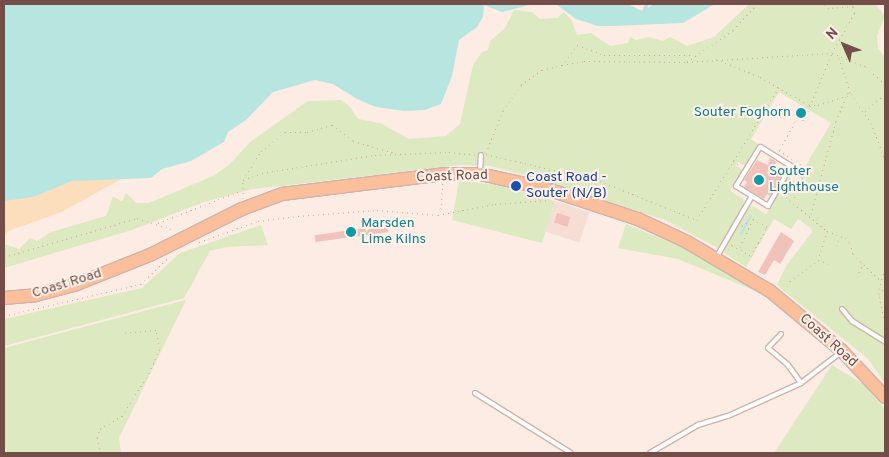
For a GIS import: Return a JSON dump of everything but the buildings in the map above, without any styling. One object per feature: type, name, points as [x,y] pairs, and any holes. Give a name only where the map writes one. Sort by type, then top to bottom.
[{"type":"main road","name":"Coast Road","points":[[4,298],[36,295],[77,284],[150,255],[242,209],[282,194],[444,174],[480,174],[557,192],[638,219],[718,255],[770,291],[842,351],[885,397]]},
{"type":"lane","points":[[760,147],[791,166],[777,191],[768,206],[736,186],[760,147]]},
{"type":"lane","points":[[480,174],[481,155]]},
{"type":"lane","points":[[718,255],[752,196]]},
{"type":"lane","points":[[842,310],[852,321],[885,342]]},
{"type":"lane","points":[[781,334],[768,348],[788,365],[801,383]]},
{"type":"lane","points":[[650,453],[698,426],[728,416],[801,383],[842,351]]},
{"type":"lane","points":[[475,393],[571,453]]},
{"type":"path","points":[[687,62],[693,55],[733,30],[757,4]]},
{"type":"path","points":[[806,110],[800,106],[794,114],[803,120],[832,54],[855,12],[852,6],[829,8],[824,4]]},
{"type":"path","points":[[562,64],[577,45],[604,56],[693,55]]},
{"type":"path","points":[[779,87],[697,220],[600,181],[486,154],[503,110],[521,85],[542,70],[562,64],[584,61],[687,62],[715,58],[832,54],[866,67],[885,84]]},
{"type":"path","points":[[839,57],[849,90],[865,111],[885,159]]},
{"type":"path","points":[[715,58],[779,87],[808,105],[818,105],[851,94]]},
{"type":"path","points":[[811,215],[845,95],[849,90]]},
{"type":"path","points":[[865,111],[885,94]]},
{"type":"path","points":[[793,200],[807,169],[780,150],[798,117]]},
{"type":"path","points":[[243,198],[244,180],[265,145],[284,132],[307,132],[332,125],[353,141],[397,154]]},
{"type":"path","points":[[244,180],[311,164],[397,154],[481,155]]},
{"type":"path","points":[[733,161],[746,169]]},
{"type":"path","points":[[437,215],[442,209],[444,174]]},
{"type":"path","points":[[157,223],[242,190]]},
{"type":"path","points":[[777,191],[793,200],[827,231],[840,236],[850,243],[853,254],[880,280]]},
{"type":"path","points":[[194,244],[258,221],[377,210],[437,215],[495,204],[540,203],[548,201],[557,192]]},
{"type":"path","points":[[4,257],[8,258],[137,218],[157,223],[178,232],[172,235]]},
{"type":"path","points":[[718,255],[732,245],[751,256],[766,226],[753,218],[752,221],[745,222]]},
{"type":"path","points":[[739,249],[752,221]]},
{"type":"path","points":[[782,293],[790,281],[818,260],[827,231]]},
{"type":"path","points":[[837,246],[840,236]]},
{"type":"path","points":[[4,316],[141,284],[169,257]]},
{"type":"path","points":[[818,260],[832,265]]},
{"type":"path","points":[[857,277],[863,263]]},
{"type":"path","points":[[885,269],[880,280],[878,294],[885,322]]},
{"type":"path","points":[[878,294],[883,289]]},
{"type":"path","points":[[101,453],[97,437],[100,430],[122,416],[149,373],[160,348],[156,330],[123,334]]},
{"type":"shaded area","points":[[555,201],[589,212],[579,243],[545,231]]},
{"type":"green space","points":[[749,4],[875,4],[885,16],[877,36],[878,48],[885,58],[885,383],[868,359],[777,285],[786,266],[812,232],[811,228],[798,219],[791,229],[774,219],[746,267],[723,252],[748,207],[753,206],[766,214],[778,194],[786,198],[788,196],[780,191],[788,177],[796,182],[831,123],[779,92],[751,139],[758,144],[745,166],[738,162],[735,165],[743,170],[730,191],[743,199],[744,204],[718,248],[665,220],[538,179],[491,166],[460,165],[253,189],[204,202],[132,230],[4,268],[4,244],[19,249],[30,238],[37,241],[51,232],[106,216],[113,196],[122,202],[126,193],[137,203],[149,203],[213,176],[229,165],[250,142],[308,101],[341,100],[350,107],[358,119],[380,123],[409,139],[446,136],[460,124],[473,65],[482,52],[488,50],[490,41],[505,28],[514,10],[532,12],[540,19],[557,18],[564,12],[572,21],[577,35],[591,33],[610,46],[628,43],[630,37],[636,40],[649,37],[663,41],[670,37],[687,46],[714,37]]},
{"type":"green space","points":[[459,181],[499,185],[555,201],[542,243],[452,220]]},
{"type":"green space","points":[[626,224],[698,254],[765,295],[678,259],[618,248]]},
{"type":"green space","points":[[261,225],[268,245],[226,247],[210,251],[184,298],[4,346],[4,319],[142,288],[180,253]]},
{"type":"green space","points":[[186,300],[119,438],[121,453],[4,453],[4,348]]},
{"type":"green space","points":[[832,365],[863,384],[885,409],[885,453],[774,453]]},
{"type":"sand","points":[[46,81],[87,113],[79,150],[84,154],[101,132],[123,178],[62,212],[8,231],[4,238],[4,111]]},
{"type":"water","points":[[4,4],[533,4],[502,12],[484,5],[483,17],[477,27],[459,40],[452,76],[441,104],[425,110],[404,111],[376,107],[357,99],[333,84],[315,80],[273,92],[246,120],[228,132],[224,142],[191,161],[162,169],[151,178],[72,181],[33,197],[4,201]]},
{"type":"water","points":[[556,4],[628,4],[642,11],[645,4],[649,4],[648,8],[653,4],[715,4],[683,23],[598,26],[576,19]]},
{"type":"waterway","points":[[741,234],[751,215]]},
{"type":"place","name":"Souter Foghorn","points":[[801,113]]},
{"type":"place","name":"Souter Lighthouse","points":[[759,180]]},
{"type":"place","name":"Coast Road - Souter (N/B)","points":[[516,186]]},
{"type":"place","name":"Marsden Lime Kilns","points":[[351,232]]}]
